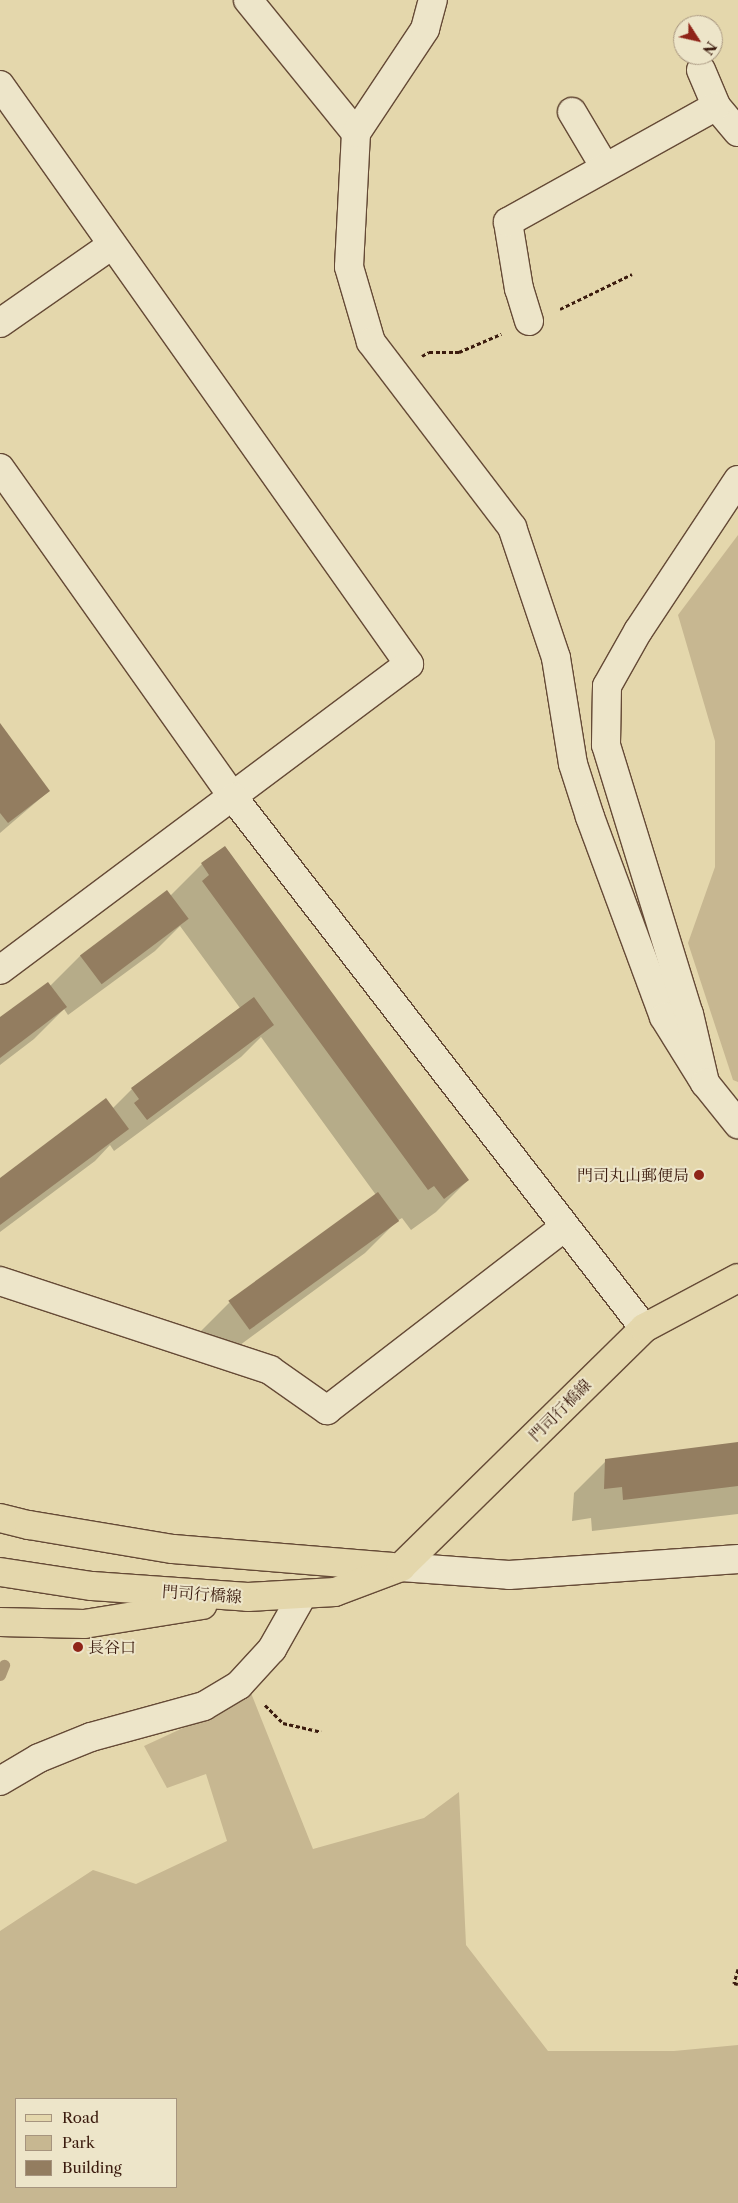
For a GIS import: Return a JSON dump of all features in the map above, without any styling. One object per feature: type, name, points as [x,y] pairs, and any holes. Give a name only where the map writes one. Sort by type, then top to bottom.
[{"type":"main road","name":"門司行橋線","points":[[0,1572],[92,1586],[248,1597],[302,1596],[335,1592],[401,1567],[644,1328],[738,1278]]},
{"type":"main road","points":[[0,1518],[29,1526],[173,1549],[401,1567]]},
{"type":"main road","points":[[0,1622],[84,1624],[248,1597]]},
{"type":"street","points":[[248,0],[356,134]]},
{"type":"street","points":[[433,0],[425,29],[356,134],[349,267],[371,342],[512,527],[556,658],[572,764],[664,1017],[705,1083],[738,1124]]},
{"type":"street","points":[[701,70],[716,106],[738,132]]},
{"type":"street","points":[[0,85],[409,664],[234,797],[0,970]]},
{"type":"street","points":[[529,321],[519,289],[508,222],[604,166],[716,106]]},
{"type":"street","points":[[572,112],[604,166]]},
{"type":"street","points":[[0,323],[112,245]]},
{"type":"street","points":[[0,468],[234,797],[644,1328]]},
{"type":"street","points":[[705,1083],[689,1014],[606,746],[608,686],[638,631],[738,480]]},
{"type":"street","points":[[0,1282],[270,1370],[327,1410],[565,1226]]},
{"type":"street","points":[[401,1567],[509,1575],[738,1559]]},
{"type":"street","points":[[0,1781],[39,1758],[92,1737],[204,1706],[239,1685],[272,1648],[302,1596]]},
{"type":"path","points":[[247,1676],[270,1712],[283,1723],[320,1732]]},
{"type":"path","points":[[738,1969],[734,1983],[738,1984]]},
{"type":"green space","points":[[738,535],[738,1082],[733,1080],[688,943],[715,867],[715,741],[678,615]]},
{"type":"green space","points":[[249,1688],[313,1849],[424,1818],[459,1792],[466,1945],[548,2051],[674,2051],[738,2045],[738,2203],[0,2203],[0,1931],[93,1870],[136,1884],[227,1841],[206,1774],[167,1788],[144,1746],[222,1710]]},
{"type":"building","points":[[0,723],[50,791],[8,823],[0,813]]},
{"type":"building","points":[[225,846],[469,1180],[444,1199],[434,1186],[428,1190],[202,881],[209,875],[201,863]]},
{"type":"building","points":[[167,890],[189,919],[102,984],[80,956]]},
{"type":"building","points":[[48,982],[67,1007],[0,1058],[0,1017]]},
{"type":"building","points":[[254,997],[274,1025],[147,1120],[134,1103],[139,1099],[131,1088]]},
{"type":"building","points":[[106,1098],[129,1129],[0,1225],[0,1178]]},
{"type":"building","points":[[378,1192],[399,1221],[249,1330],[228,1301]]},
{"type":"building","points":[[738,1442],[738,1486],[623,1500],[622,1487],[604,1489],[605,1459]]},
{"type":"waterway","points":[[0,1675],[4,1665]]},
{"type":"place","name":"門司丸山郵便局","points":[[699,1175]]},
{"type":"place","name":"長谷口","points":[[78,1647]]}]
